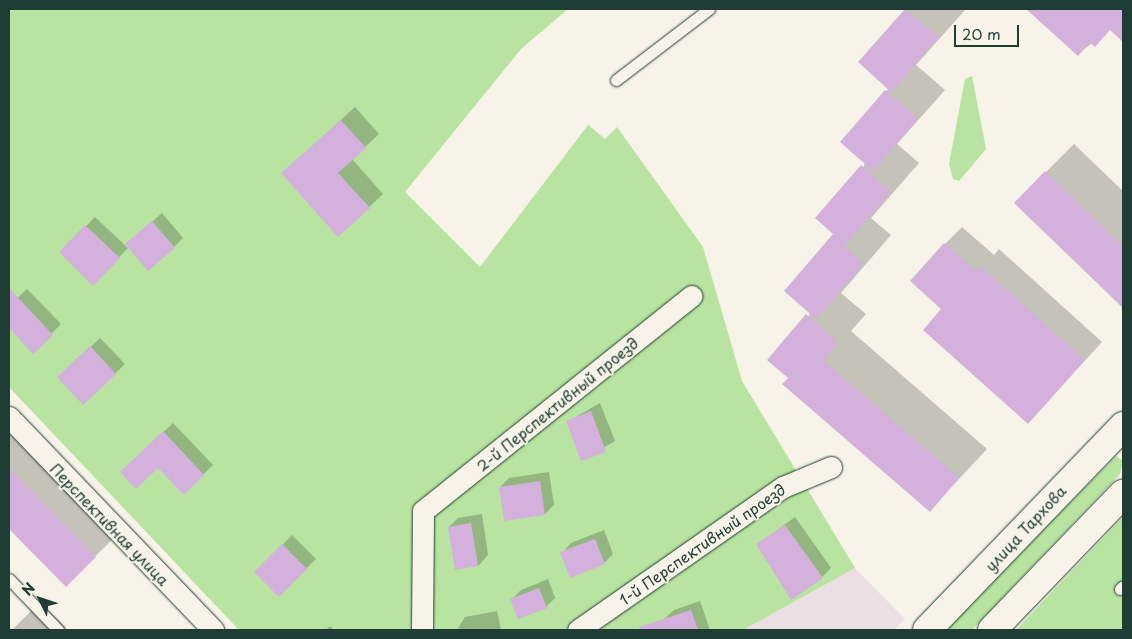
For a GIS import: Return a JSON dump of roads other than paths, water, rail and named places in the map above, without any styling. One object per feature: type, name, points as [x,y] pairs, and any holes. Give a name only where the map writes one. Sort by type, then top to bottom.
[{"type":"main road","name":"улица Тархова","points":[[927,630],[1123,426]]},
{"type":"main road","points":[[992,630],[1123,494]]},
{"type":"street","name":"2-й Перспективный проезд","points":[[422,630],[423,511],[691,296]]},
{"type":"street","name":"Перспективная улица","points":[[9,417],[213,630]]},
{"type":"street","name":"1-й Перспективный проезд","points":[[578,630],[783,487],[831,467]]},
{"type":"lane","points":[[616,80],[709,9]]},
{"type":"lane","points":[[12,587],[58,630]]}]
